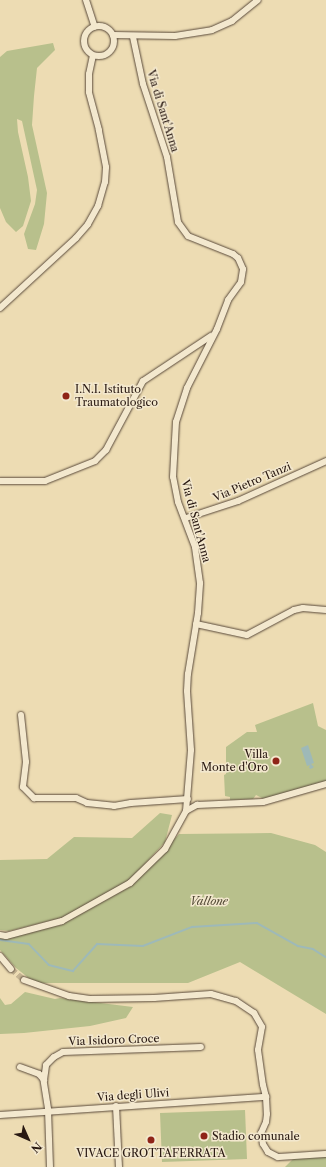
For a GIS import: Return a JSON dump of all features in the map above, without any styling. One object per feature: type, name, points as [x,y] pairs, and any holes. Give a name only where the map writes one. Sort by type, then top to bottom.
[{"type":"street","points":[[86,0],[95,27]]},
{"type":"street","points":[[113,35],[186,35],[212,30],[232,21],[258,0]]},
{"type":"street","points":[[95,27],[107,29],[113,35],[114,45],[108,54],[104,56],[94,55],[86,50],[84,41],[87,32],[95,27]]},
{"type":"street","name":"Via di Sant'Anna","points":[[0,935],[6,936],[62,921],[130,883],[165,848],[186,811],[188,799],[191,750],[187,691],[190,658],[200,595],[199,570],[195,547],[186,518],[178,502],[173,477],[176,422],[187,388],[228,300],[241,282],[243,269],[242,263],[233,254],[188,236],[178,222],[168,157],[143,84],[133,36]]},
{"type":"street","points":[[0,308],[76,238],[88,224],[98,206],[105,182],[106,167],[99,130],[89,92],[88,74],[94,55]]},
{"type":"street","points":[[0,481],[45,481],[95,461],[106,450],[143,380],[212,336]]},
{"type":"street","name":"Via Pietro Tanzi","points":[[186,518],[238,501],[326,461]]},
{"type":"street","points":[[196,624],[248,635],[294,610],[305,608],[326,610]]},
{"type":"street","points":[[21,715],[26,762],[23,787],[34,798],[76,798],[86,803],[114,806],[131,803],[188,799]]},
{"type":"street","points":[[186,811],[197,805],[263,802],[326,784]]},
{"type":"street","points":[[0,956],[11,969]]},
{"type":"street","points":[[24,980],[69,996],[90,999],[154,998],[211,994],[236,1002],[254,1013],[262,1027],[258,1050],[261,1076],[266,1097],[266,1122],[261,1133],[262,1144],[268,1152],[282,1158],[300,1154],[326,1154]]},
{"type":"street","name":"Via Isidoro Croce","points":[[43,1078],[46,1066],[54,1057],[63,1052],[201,1047]]},
{"type":"street","points":[[20,1067],[39,1074],[43,1078],[48,1110],[50,1167]]},
{"type":"street","name":"Via degli Ulivi","points":[[0,1115],[48,1110],[266,1097]]},
{"type":"street","points":[[116,1106],[119,1167]]},
{"type":"green space","points":[[53,43],[55,50],[37,68],[34,96],[32,125],[47,193],[44,224],[36,250],[28,249],[24,234],[35,204],[37,190],[22,121],[17,119],[18,132],[28,177],[31,201],[23,226],[16,232],[6,222],[0,208],[0,57],[7,51]]},
{"type":"green space","name":"Villa Monte d'Oro","points":[[313,703],[318,726],[326,730],[326,781],[264,799],[256,795],[253,799],[230,800],[230,797],[225,796],[224,775],[226,774],[226,747],[247,732],[257,732],[255,725]]},
{"type":"green space","points":[[160,813],[172,815],[165,842],[129,881],[91,904],[61,918],[9,931],[0,930],[0,860],[47,859],[74,837],[132,838]]},
{"type":"green space","name":"Vallone","points":[[271,833],[315,845],[326,852],[326,1014],[240,962],[188,983],[35,983],[16,968],[0,950],[0,938],[61,925],[131,886],[179,834]]},
{"type":"green space","points":[[25,992],[55,999],[60,998],[133,1007],[126,1018],[90,1026],[0,1034],[0,998],[5,1005],[11,1004]]},
{"type":"green space","name":"Stadio comunale","points":[[245,1110],[247,1159],[162,1162],[160,1113]]},
{"type":"green space","points":[[326,1157],[326,1167],[285,1167],[293,1159]]},
{"type":"water","points":[[308,745],[314,763],[311,764],[314,767],[311,769],[309,768],[310,765],[307,766],[301,748]]},
{"type":"waterway","points":[[0,940],[29,944],[49,965],[73,971],[97,944],[143,946],[192,927],[257,923],[298,946],[313,949],[326,957]]},
{"type":"tunnel","points":[[11,969],[24,980]]},
{"type":"place","name":"I.N.I. Istituto Traumatologico","points":[[66,396]]},
{"type":"place","name":"Villa Monte d'Oro","points":[[276,761]]},
{"type":"place","name":"Stadio comunale","points":[[204,1136]]},
{"type":"place","name":"VIVACE GROTTAFERRATA","points":[[151,1140]]}]
